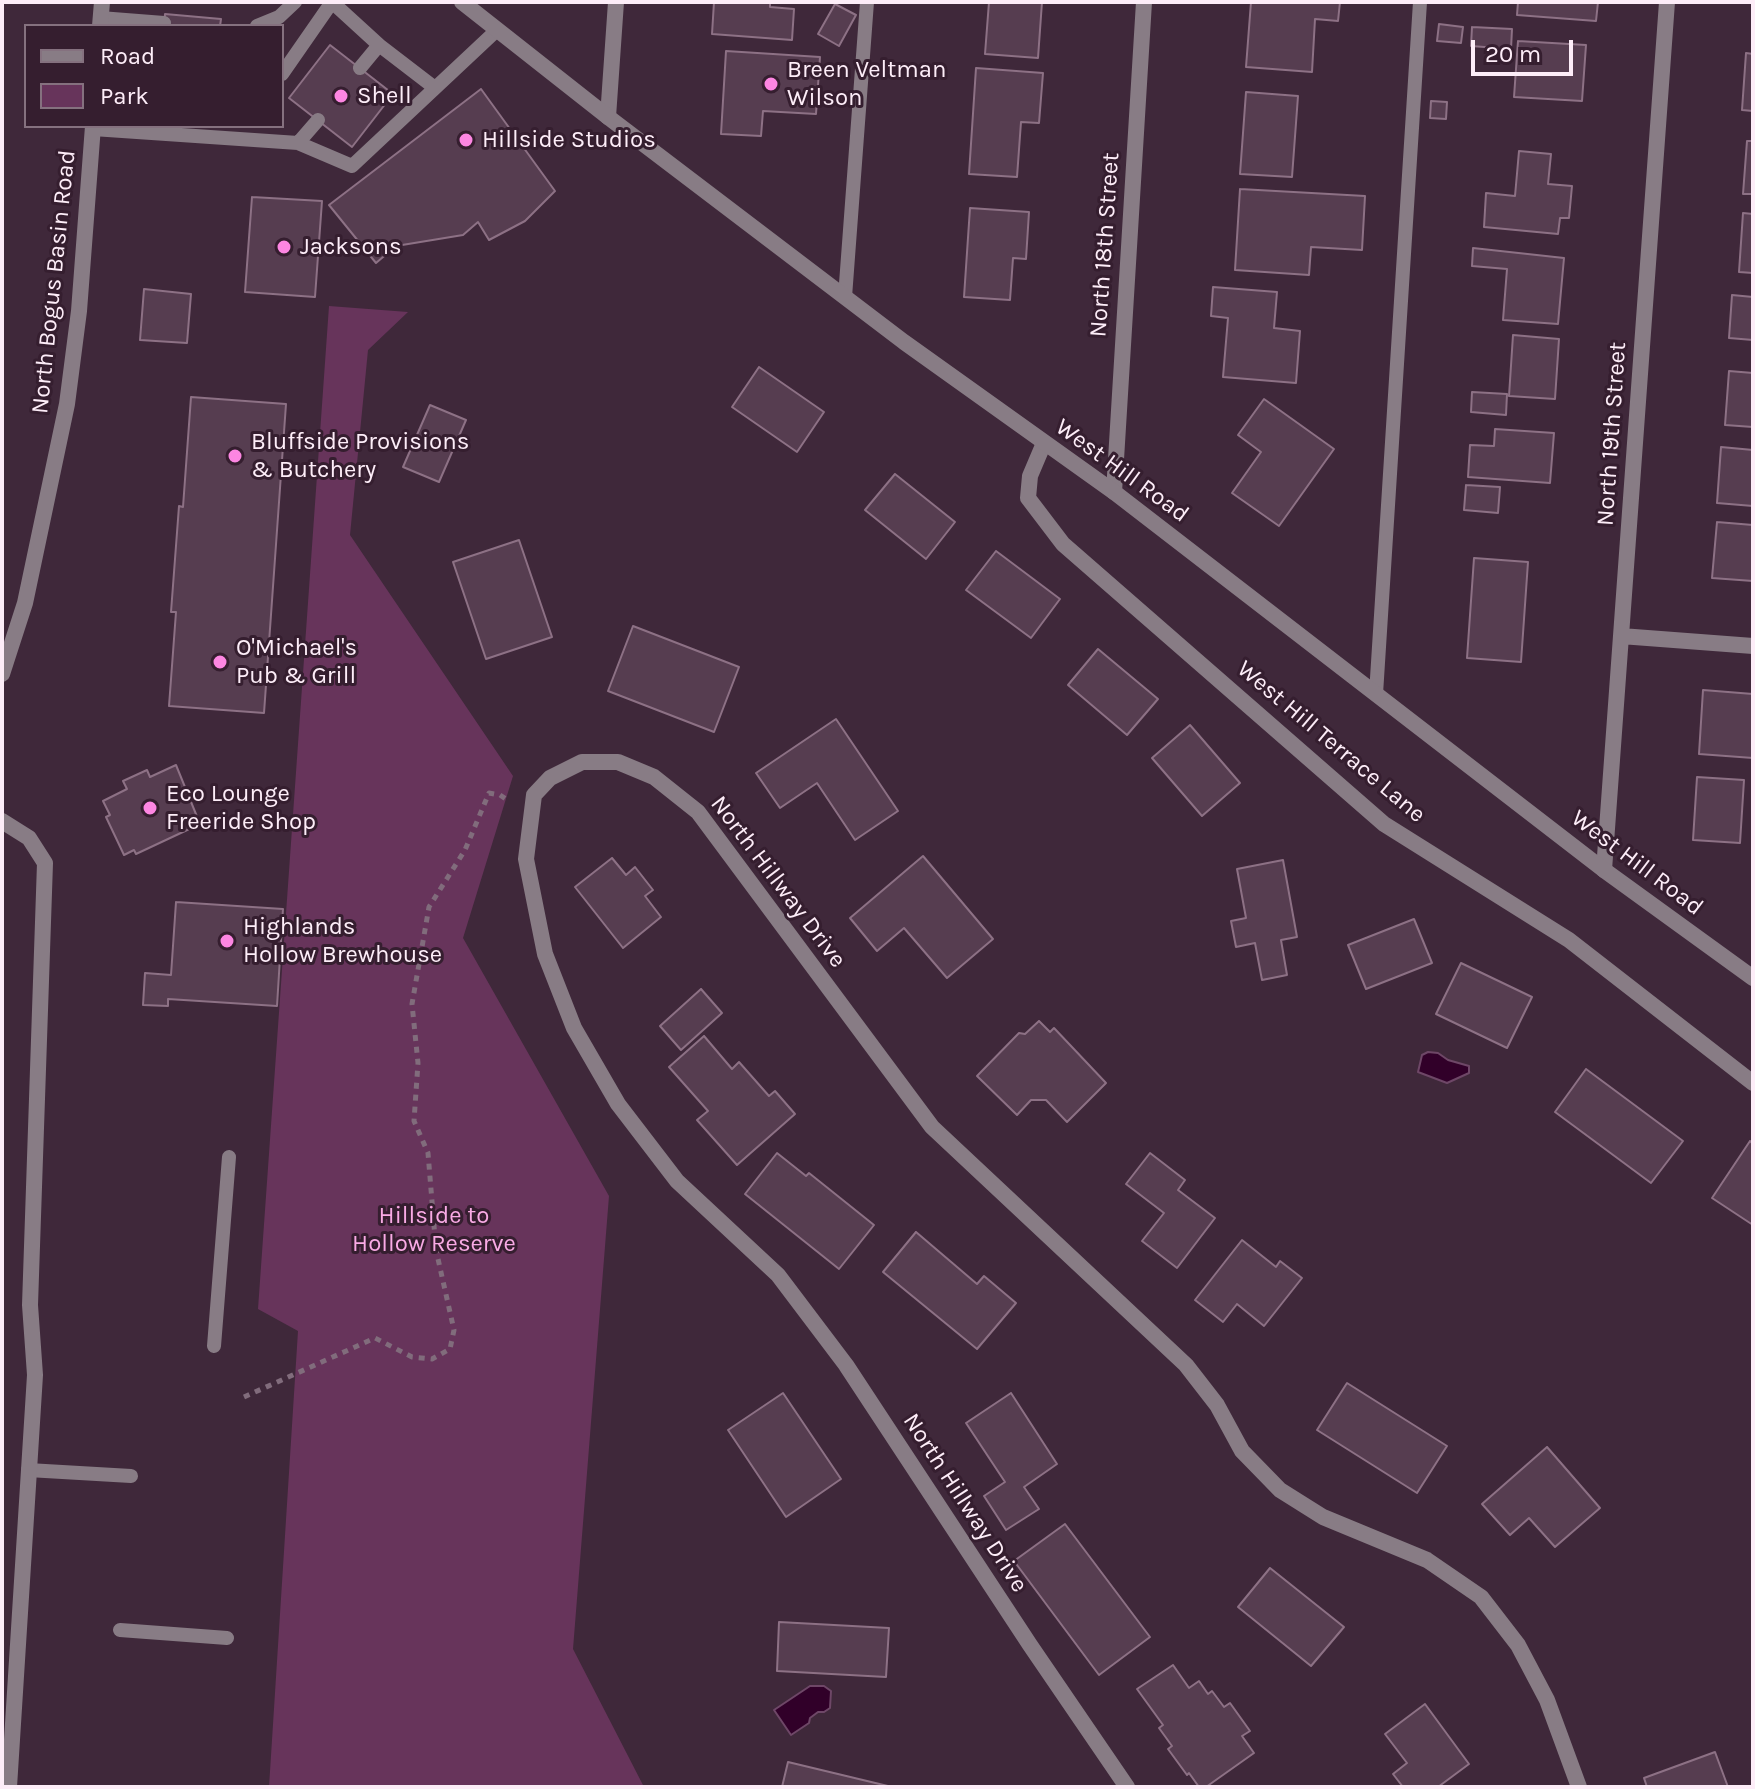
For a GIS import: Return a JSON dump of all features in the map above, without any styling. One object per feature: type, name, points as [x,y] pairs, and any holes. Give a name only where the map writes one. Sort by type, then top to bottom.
[{"type":"street","name":"West Hill Road","points":[[462,2],[845,297],[1114,492],[1604,870],[1753,978]]},
{"type":"street","points":[[608,117],[616,2]]},
{"type":"street","name":"North 18th Street","points":[[1114,492],[1144,2]]},
{"type":"street","name":"North 19th Street","points":[[1604,870],[1667,2]]},
{"type":"street","name":"North Bogus Basin Road","points":[[2,674],[25,603],[67,404],[86,237],[93,128]]},
{"type":"street","name":"West Hill Terrace Lane","points":[[1044,443],[1030,476],[1028,498],[1063,544],[1384,824],[1569,940],[1753,1083]]},
{"type":"street","points":[[1621,636],[1753,646]]},
{"type":"street","name":"North Hillway Drive","points":[[1127,1787],[838,1353],[778,1275],[677,1181],[618,1104],[574,1028],[545,954],[526,859],[534,795],[550,778],[582,762],[618,762],[654,777],[698,812],[932,1127],[1186,1365],[1217,1405],[1242,1451],[1270,1480],[1280,1490],[1323,1517],[1427,1560],[1481,1597],[1518,1645],[1547,1700],[1579,1787]]},
{"type":"street","points":[[2,821],[29,838],[45,863],[30,1305],[35,1375],[9,1787]]},
{"type":"lane","points":[[262,24],[279,17],[295,2]]},
{"type":"lane","points":[[284,71],[332,2],[379,45],[435,88]]},
{"type":"lane","points":[[845,297],[867,2]]},
{"type":"lane","points":[[1376,694],[1420,2]]},
{"type":"lane","points":[[101,15],[164,23]]},
{"type":"lane","points":[[93,128],[298,143],[352,166],[497,30]]},
{"type":"lane","points":[[360,68],[379,45]]},
{"type":"lane","points":[[298,143],[318,120]]},
{"type":"lane","points":[[236,139],[244,128]]},
{"type":"lane","points":[[214,1346],[229,1157]]},
{"type":"lane","points":[[28,1470],[131,1476]]},
{"type":"lane","points":[[120,1630],[227,1638]]},
{"type":"path","points":[[244,1397],[375,1338],[412,1357],[432,1359],[450,1349],[454,1330],[436,1250],[428,1153],[414,1121],[418,1063],[412,1004],[429,907],[465,850],[489,793],[500,795],[530,816]]},
{"type":"green space","name":"Hillside to Hollow Reserve","points":[[329,306],[408,312],[368,350],[350,535],[513,776],[463,938],[609,1196],[573,1649],[644,1787],[269,1787],[298,1331],[258,1309]]},
{"type":"shaded area","points":[[1428,1052],[1469,1066],[1469,1073],[1447,1083],[1418,1072],[1422,1055]]},
{"type":"shaded area","points":[[810,1686],[824,1686],[831,1691],[830,1708],[818,1712],[809,1723],[791,1735],[774,1710]]},
{"type":"building","points":[[714,2],[770,2],[770,7],[794,9],[792,40],[712,34]]},
{"type":"building","points":[[989,2],[1042,2],[1038,58],[985,54]]},
{"type":"building","points":[[1251,2],[1340,2],[1338,21],[1315,19],[1312,72],[1246,67]]},
{"type":"building","points":[[1518,2],[1598,2],[1596,21],[1517,15]]},
{"type":"building","points":[[835,4],[856,15],[839,46],[818,34]]},
{"type":"building","points":[[165,14],[221,19],[220,24],[164,24]]},
{"type":"building","points":[[1439,24],[1463,27],[1461,43],[1437,41]]},
{"type":"building","points":[[1472,27],[1512,29],[1511,49],[1471,46]]},
{"type":"building","points":[[1518,41],[1586,45],[1582,101],[1514,97]]},
{"type":"building","name":"Shell","points":[[330,45],[393,94],[352,147],[289,98]]},
{"type":"building","name":"Breen Veltman Wilson","points":[[726,51],[820,57],[816,114],[763,111],[761,136],[721,134]]},
{"type":"building","points":[[1746,53],[1753,54],[1753,111],[1742,110]]},
{"type":"building","points":[[976,68],[1043,73],[1039,123],[1021,122],[1017,177],[969,174]]},
{"type":"building","name":"Hillside Studios","points":[[481,89],[555,191],[525,221],[489,240],[478,222],[463,235],[396,246],[376,263],[329,205]]},
{"type":"building","points":[[1246,92],[1298,96],[1292,177],[1240,174]]},
{"type":"building","points":[[1431,101],[1447,102],[1446,119],[1430,118]]},
{"type":"building","points":[[1747,141],[1753,141],[1753,194],[1743,194]]},
{"type":"building","points":[[1519,151],[1551,154],[1548,184],[1572,186],[1569,218],[1560,218],[1558,234],[1484,227],[1486,193],[1515,196]]},
{"type":"building","points":[[1240,189],[1365,196],[1362,250],[1311,247],[1309,275],[1235,270]]},
{"type":"building","name":"Jacksons","points":[[252,197],[322,201],[315,297],[245,292]]},
{"type":"building","points":[[970,208],[1029,212],[1026,259],[1013,258],[1010,300],[964,297]]},
{"type":"building","points":[[1743,213],[1753,214],[1753,273],[1739,272]]},
{"type":"building","points":[[1473,248],[1564,258],[1558,324],[1503,320],[1507,269],[1472,266]]},
{"type":"building","points":[[1213,287],[1277,292],[1274,328],[1300,331],[1296,383],[1223,377],[1228,318],[1211,316]]},
{"type":"building","points":[[144,289],[191,294],[187,343],[140,340]]},
{"type":"building","points":[[1732,295],[1753,297],[1753,340],[1729,338]]},
{"type":"building","points":[[1513,335],[1559,339],[1555,399],[1509,396]]},
{"type":"building","points":[[759,367],[824,412],[797,452],[732,407]]},
{"type":"building","points":[[1729,371],[1753,373],[1753,427],[1725,425]]},
{"type":"building","points":[[1472,392],[1507,394],[1506,415],[1471,412]]},
{"type":"building","points":[[191,397],[286,404],[264,713],[169,706],[176,612],[171,612]]},
{"type":"building","points":[[1264,399],[1334,449],[1279,526],[1232,493],[1261,452],[1238,435]]},
{"type":"building","points":[[430,405],[466,420],[439,482],[403,467]]},
{"type":"building","points":[[1495,429],[1554,433],[1550,483],[1468,477],[1470,445],[1494,446]]},
{"type":"building","points":[[1721,447],[1753,450],[1753,506],[1717,503]]},
{"type":"building","points":[[895,474],[955,522],[926,559],[865,510]]},
{"type":"building","points":[[1466,485],[1500,487],[1498,513],[1464,510]]},
{"type":"building","points":[[1717,522],[1753,525],[1753,581],[1712,578]]},
{"type":"building","points":[[519,540],[552,637],[486,659],[453,562]]},
{"type":"building","points":[[996,551],[1060,599],[1031,638],[966,590]]},
{"type":"building","points":[[1474,558],[1528,562],[1521,662],[1467,658]]},
{"type":"building","points":[[633,626],[739,667],[714,732],[608,691]]},
{"type":"building","points":[[1098,649],[1158,699],[1127,735],[1068,685]]},
{"type":"building","points":[[1703,690],[1753,694],[1753,758],[1699,754]]},
{"type":"building","points":[[836,719],[898,811],[855,840],[817,783],[780,808],[756,773]]},
{"type":"building","points":[[1190,725],[1240,783],[1202,816],[1152,758]]},
{"type":"building","name":"Eco Lounge Freeride Shop","points":[[176,765],[200,824],[136,854],[134,850],[124,855],[106,817],[110,815],[103,801],[127,789],[123,781],[147,770],[150,777]]},
{"type":"building","points":[[1697,777],[1744,780],[1740,843],[1693,840]]},
{"type":"building","points":[[923,856],[993,939],[947,978],[904,928],[877,951],[850,918]]},
{"type":"building","points":[[612,858],[626,875],[635,867],[653,890],[645,896],[661,917],[623,948],[575,887]]},
{"type":"building","points":[[1283,860],[1297,937],[1281,940],[1287,975],[1262,980],[1255,943],[1236,947],[1231,921],[1246,918],[1237,869]]},
{"type":"building","name":"Highlands Hollow Brewhouse","points":[[176,902],[283,909],[277,1006],[168,999],[168,1006],[143,1005],[145,973],[171,975]]},
{"type":"building","points":[[1414,919],[1432,963],[1366,989],[1348,945]]},
{"type":"building","points":[[1461,963],[1532,997],[1507,1048],[1436,1014]]},
{"type":"building","points":[[701,989],[722,1013],[681,1050],[660,1026]]},
{"type":"building","points":[[1039,1021],[1050,1032],[1054,1028],[1106,1083],[1067,1122],[1046,1100],[1031,1100],[1017,1115],[977,1076],[1019,1033],[1025,1034]]},
{"type":"building","points":[[704,1036],[732,1069],[739,1062],[769,1096],[775,1091],[795,1114],[737,1165],[697,1120],[708,1111],[669,1067]]},
{"type":"building","points":[[1586,1069],[1683,1141],[1651,1183],[1555,1112]]},
{"type":"building","points":[[1750,1141],[1753,1144],[1753,1225],[1712,1198]]},
{"type":"building","points":[[777,1153],[806,1176],[809,1173],[874,1225],[839,1269],[745,1194]]},
{"type":"building","points":[[1150,1153],[1185,1180],[1178,1190],[1215,1218],[1177,1268],[1142,1241],[1164,1213],[1126,1184]]},
{"type":"building","points":[[916,1232],[977,1284],[984,1276],[1016,1303],[977,1349],[883,1272]]},
{"type":"building","points":[[1242,1240],[1276,1267],[1280,1261],[1302,1278],[1264,1326],[1237,1304],[1223,1322],[1195,1300]]},
{"type":"building","points":[[1347,1383],[1447,1446],[1417,1493],[1317,1430]]},
{"type":"building","points":[[783,1393],[841,1479],[786,1517],[728,1430]]},
{"type":"building","points":[[1011,1393],[1057,1464],[1024,1487],[1039,1509],[1006,1530],[984,1496],[1005,1482],[966,1423]]},
{"type":"building","points":[[1547,1447],[1600,1508],[1555,1547],[1529,1518],[1510,1535],[1482,1504]]},
{"type":"building","points":[[1065,1524],[1150,1637],[1099,1675],[1014,1561]]},
{"type":"building","points":[[1270,1568],[1344,1627],[1311,1666],[1238,1607]]},
{"type":"building","points":[[779,1622],[889,1628],[886,1677],[777,1671]]},
{"type":"building","points":[[1173,1665],[1189,1688],[1199,1681],[1208,1694],[1212,1691],[1224,1707],[1230,1703],[1250,1731],[1242,1736],[1254,1753],[1206,1787],[1199,1787],[1189,1773],[1187,1775],[1168,1749],[1172,1746],[1159,1728],[1163,1725],[1137,1689]]},
{"type":"building","points":[[1425,1704],[1469,1764],[1438,1787],[1403,1787],[1393,1774],[1407,1763],[1385,1734]]},
{"type":"building","points":[[1715,1752],[1728,1787],[1647,1787],[1644,1778]]},
{"type":"building","points":[[788,1762],[892,1787],[782,1787]]},
{"type":"place","name":"Breen Veltman Wilson","points":[[771,84]]},
{"type":"place","name":"Shell","points":[[341,96]]},
{"type":"place","name":"Hillside Studios","points":[[466,140]]},
{"type":"place","name":"Jacksons","points":[[284,247]]},
{"type":"place","name":"Bluffside Provisions & Butchery","points":[[235,456]]},
{"type":"place","name":"O'Michael's Pub & Grill","points":[[220,662]]},
{"type":"place","name":"Eco Lounge Freeride Shop","points":[[150,808]]},
{"type":"place","name":"Highlands Hollow Brewhouse","points":[[227,941]]}]
